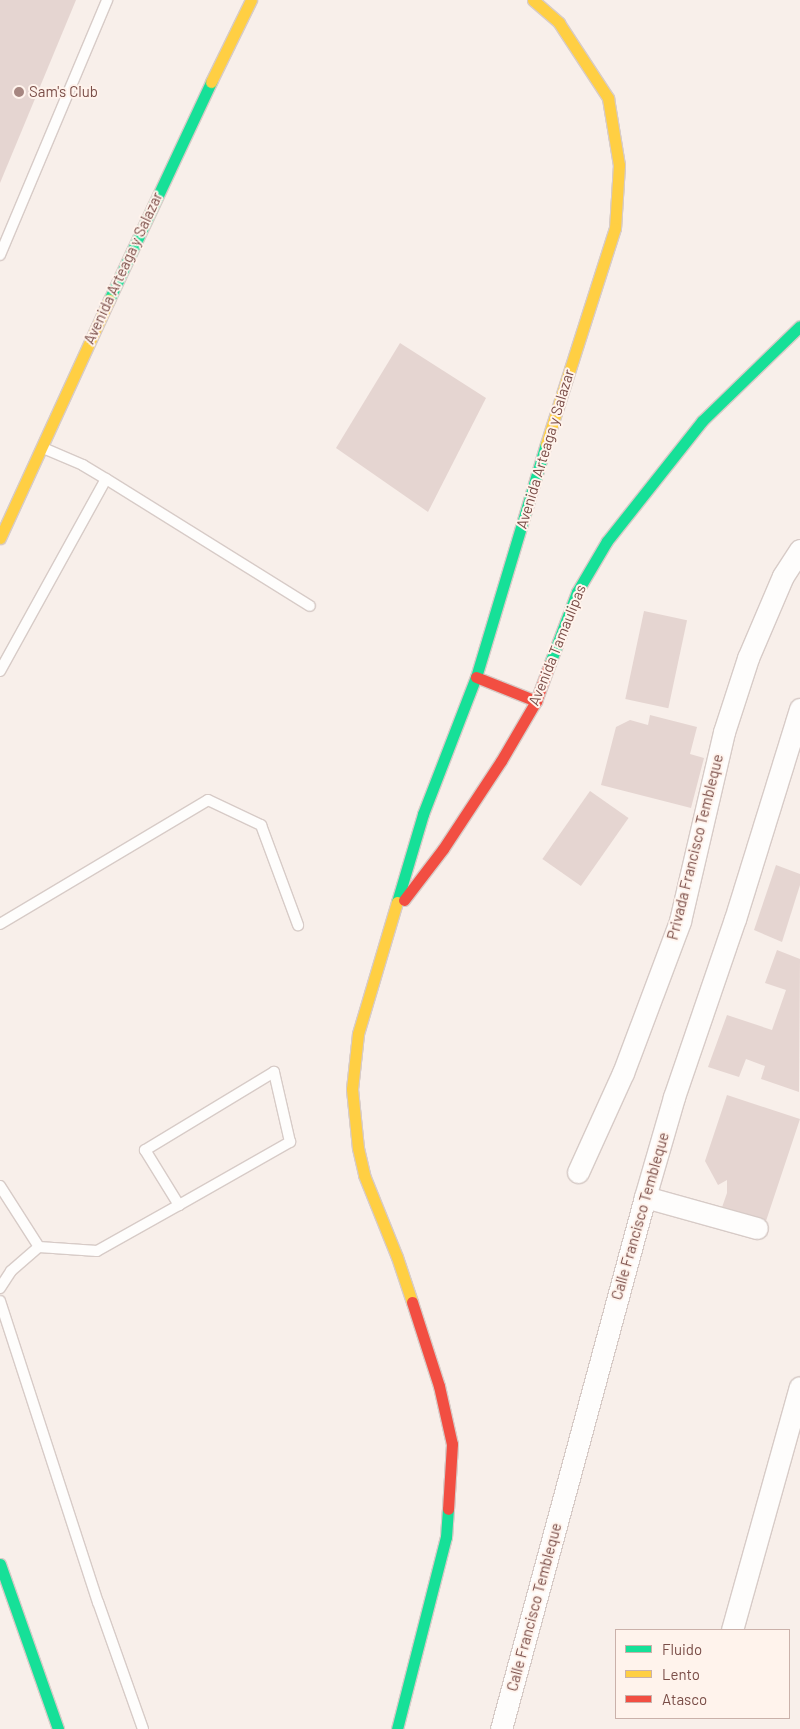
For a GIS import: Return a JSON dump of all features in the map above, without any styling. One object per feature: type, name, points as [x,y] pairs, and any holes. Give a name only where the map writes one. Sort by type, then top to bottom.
[{"type":"main road","name":"Avenida Arteaga y Salazar","points":[[0,538],[40,447],[251,0]]},
{"type":"main road","name":"Avenida Arteaga y Salazar","points":[[396,1729],[446,1537],[452,1444],[439,1386],[397,1257],[364,1175],[358,1148],[352,1089],[358,1034],[424,814],[476,677],[530,494],[616,228],[619,165],[608,98],[559,23],[533,0]]},
{"type":"main road","name":"Avenida Tamaulipas","points":[[394,913],[443,850],[501,761],[536,701],[576,592],[607,540],[702,421],[800,326]]},
{"type":"main road","points":[[476,677],[536,701]]},
{"type":"main road","points":[[0,1564],[58,1729]]},
{"type":"street","name":"Privada Francisco Tembleque","points":[[578,1172],[623,1073],[680,921],[724,732],[748,658],[784,576],[800,550]]},
{"type":"street","name":"Calle Francisco Tembleque","points":[[501,1729],[645,1197],[674,1097],[735,919],[800,709]]},
{"type":"street","points":[[645,1197],[757,1228]]},
{"type":"street","points":[[732,1629],[800,1387]]},
{"type":"lane","points":[[0,255],[107,0]]},
{"type":"lane","points":[[40,447],[83,465],[310,606]]},
{"type":"lane","points":[[0,671],[106,479]]},
{"type":"lane","points":[[0,924],[208,800],[261,825],[298,925]]},
{"type":"lane","points":[[0,1288],[11,1271],[39,1247],[97,1252],[290,1142],[274,1072],[144,1150],[179,1205]]},
{"type":"lane","points":[[0,1186],[39,1247]]},
{"type":"lane","points":[[0,1300],[95,1593],[143,1729]]},
{"type":"building","name":"Sam's Club","points":[[0,0],[76,0],[0,183]]},
{"type":"building","points":[[400,343],[486,398],[428,512],[336,448]]},
{"type":"building","points":[[644,611],[687,620],[668,708],[625,699]]},
{"type":"building","points":[[650,715],[697,727],[690,754],[704,758],[691,808],[601,785],[616,727],[630,720],[648,725]]},
{"type":"building","points":[[590,791],[629,818],[581,886],[542,859]]},
{"type":"building","points":[[776,865],[800,874],[800,885],[782,942],[754,930]]},
{"type":"building","points":[[777,950],[800,959],[799,1092],[761,1079],[765,1066],[746,1059],[739,1077],[708,1067],[727,1015],[772,1030],[786,990],[765,983]]},
{"type":"building","points":[[727,1095],[800,1119],[764,1227],[720,1213],[727,1193],[727,1180],[718,1185],[705,1161]]},
{"type":"traffic: fast","points":[[109,300],[211,82]]},
{"type":"traffic: fast","points":[[550,663],[577,592],[607,541],[702,421],[800,326]]},
{"type":"traffic: fast","points":[[397,902],[423,814],[476,677],[546,444]]},
{"type":"traffic: fast","points":[[397,1729],[446,1537],[448,1509]]},
{"type":"traffic: fast","points":[[0,1564],[58,1729]]},
{"type":"traffic: slow","points":[[211,82],[251,0]]},
{"type":"traffic: slow","points":[[533,0],[559,23],[608,98],[619,165],[615,228],[546,444]]},
{"type":"traffic: slow","points":[[0,538],[109,300]]},
{"type":"traffic: slow","points":[[397,902],[358,1034],[352,1089],[358,1148],[364,1175],[397,1257],[412,1302]]},
{"type":"traffic: jam","points":[[404,900],[443,849],[501,761],[536,701],[550,663]]},
{"type":"traffic: jam","points":[[476,677],[536,701]]},
{"type":"traffic: jam","points":[[412,1302],[439,1386],[452,1444],[448,1509]]},
{"type":"place","name":"Sam's Club","points":[[19,92]]}]
